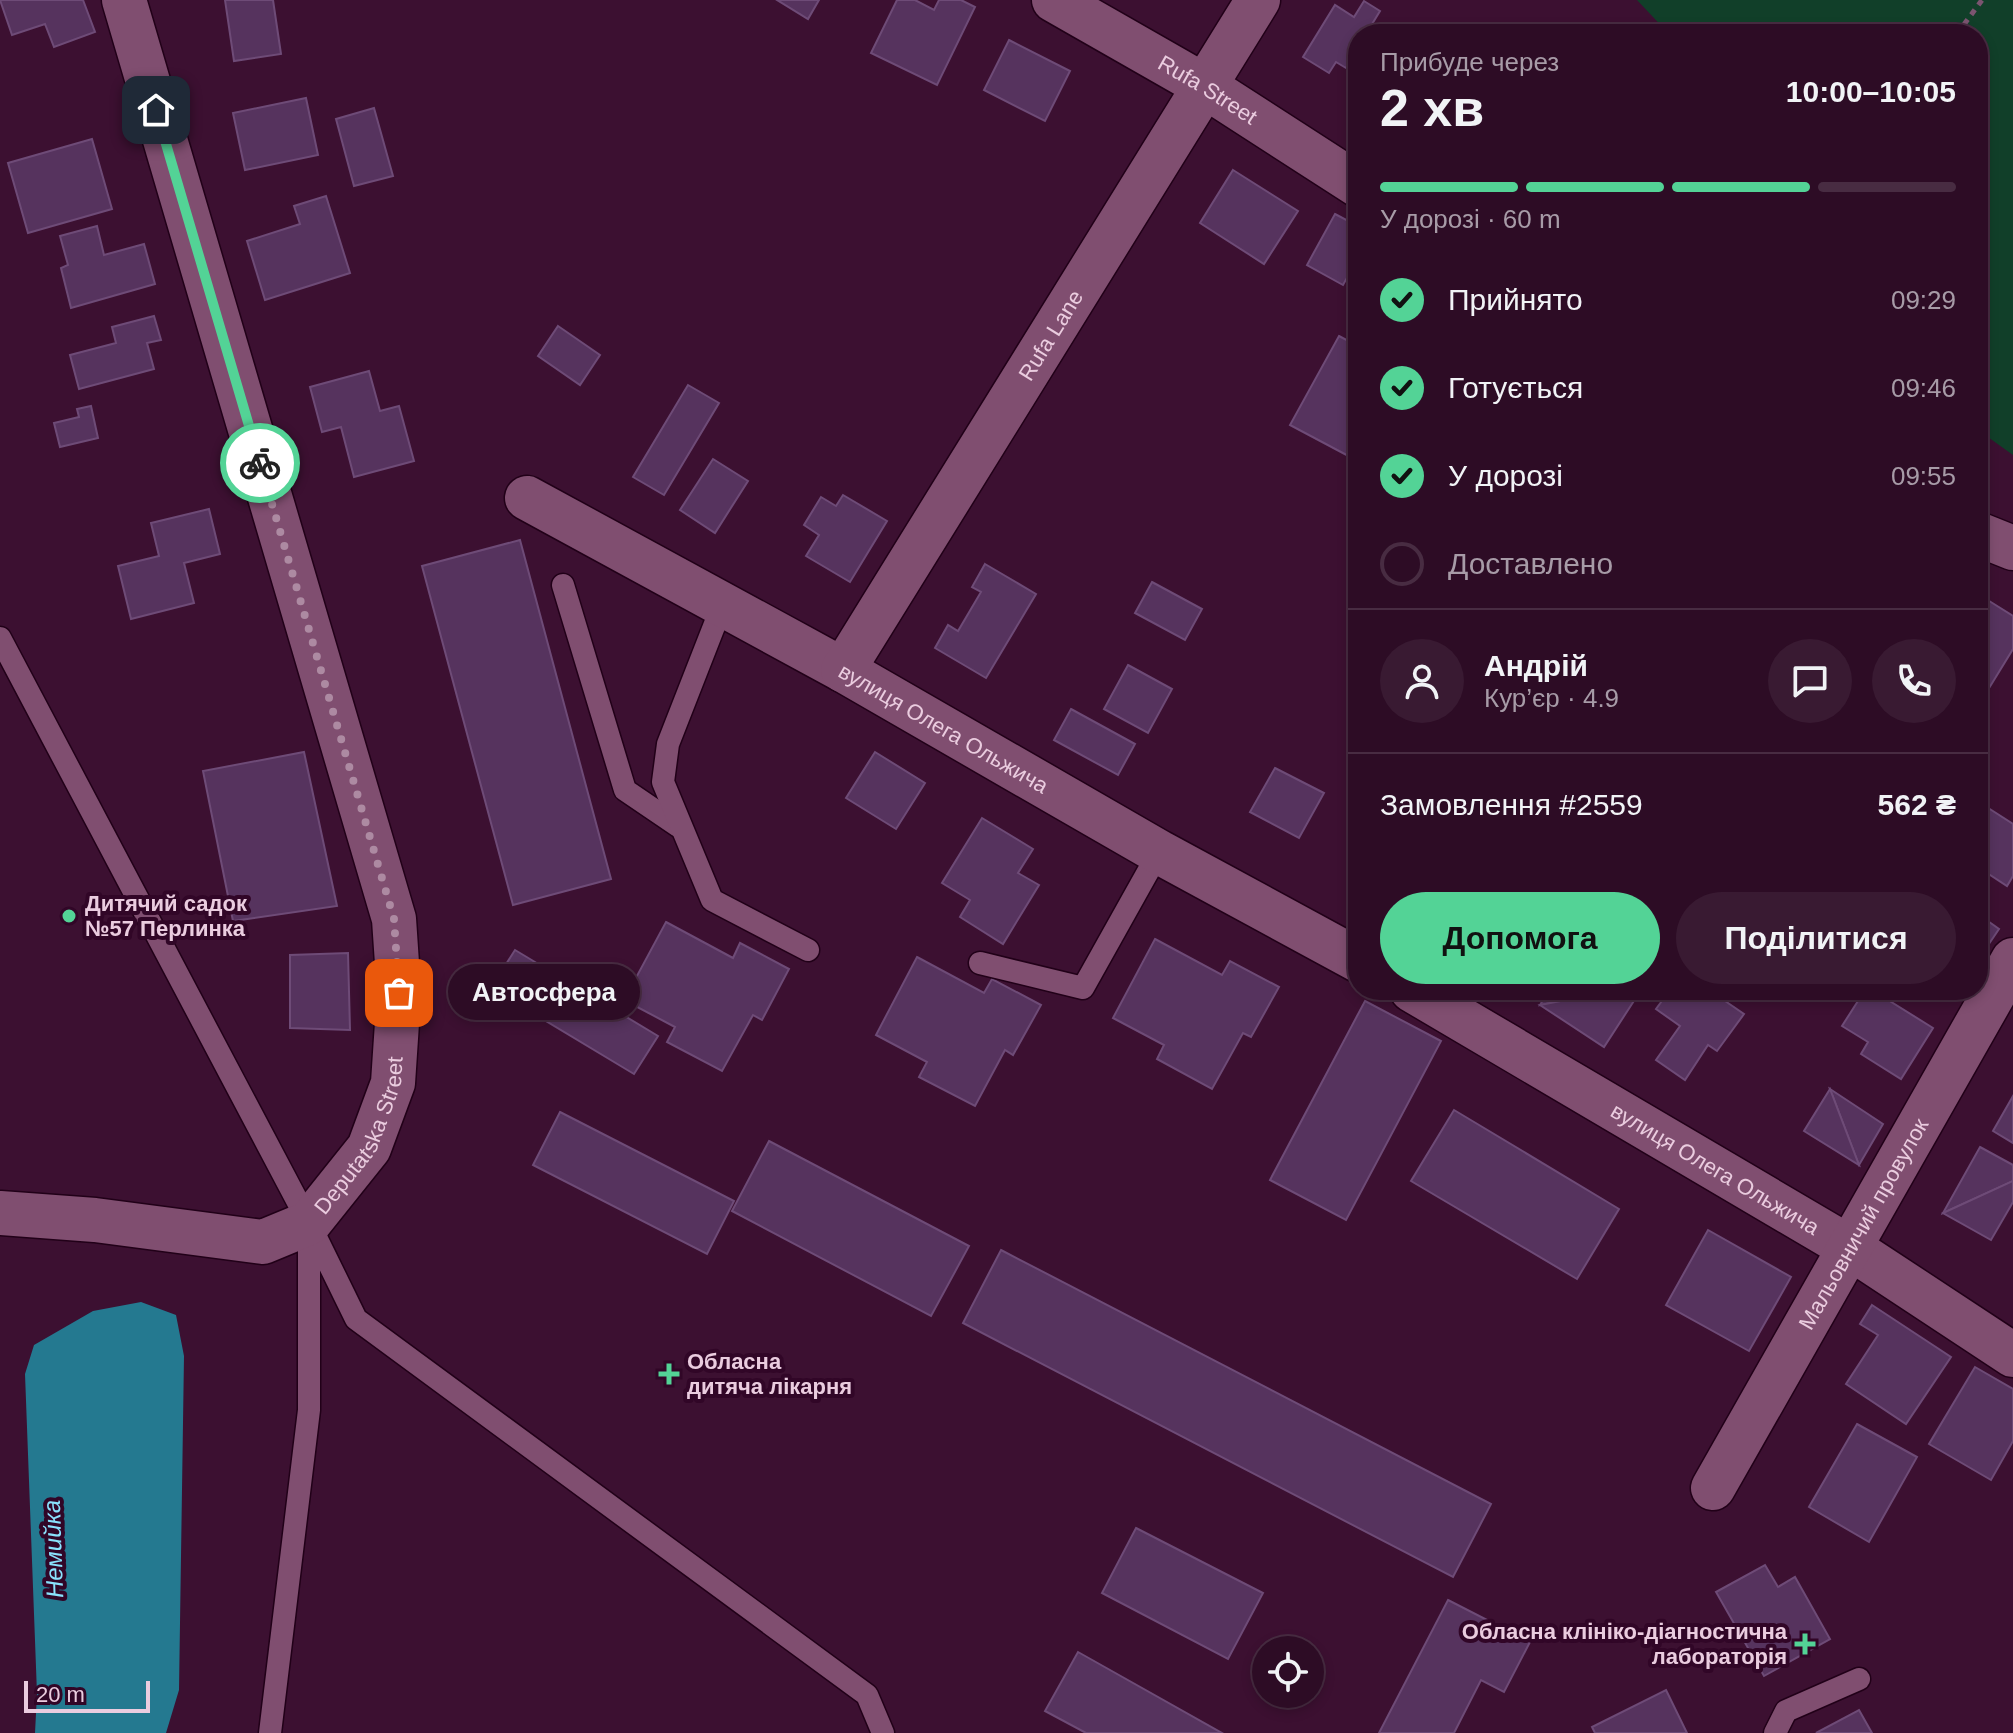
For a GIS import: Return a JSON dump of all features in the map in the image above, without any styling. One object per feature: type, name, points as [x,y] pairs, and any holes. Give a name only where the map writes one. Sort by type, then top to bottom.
[{"type":"street","name":"Deputatska Street","points":[[0,1213],[95,1220],[263,1242],[309,1223],[369,1148],[393,1083],[399,993],[394,919],[124,0]]},
{"type":"street","name":"Rufa Street","points":[[1054,0],[1203,85],[1348,179]]},
{"type":"street","name":"Rufa Lane","points":[[843,670],[1258,0]]},
{"type":"street","name":"вулиця Олега Ольжича","points":[[527,498],[843,670],[1159,852],[1348,955]]},
{"type":"street","points":[[1988,538],[2013,548]]},
{"type":"street","name":"Мальовничий провулок","points":[[1713,1488],[1852,1249],[2013,960]]},
{"type":"street","name":"вулиця Олега Ольжича","points":[[1470,1004],[2013,1355]]},
{"type":"lane","points":[[563,585],[625,790],[678,826]]},
{"type":"lane","points":[[722,606],[668,744],[663,782],[678,826],[712,900],[808,950]]},
{"type":"lane","points":[[0,638],[309,1223],[356,1319],[867,1695],[883,1733]]},
{"type":"lane","points":[[980,963],[1083,988],[1159,852]]},
{"type":"lane","points":[[270,1733],[309,1410],[309,1223]]},
{"type":"lane","points":[[1775,1733],[1786,1711],[1859,1679]]},
{"type":"path","points":[[1964,24],[1982,0]]},
{"type":"green space","points":[[1637,0],[2013,0],[2013,455],[1988,437],[1988,24],[1660,24]]},
{"type":"water","name":"Немийка","points":[[141,1302],[176,1315],[184,1356],[179,1690],[166,1733],[35,1733],[37,1694],[25,1374],[34,1345],[93,1311]]},
{"type":"building","points":[[0,0],[83,0],[95,32],[54,47],[45,24],[12,35]]},
{"type":"building","points":[[225,0],[273,0],[281,54],[234,61]]},
{"type":"building","points":[[777,0],[819,0],[808,19]]},
{"type":"building","points":[[897,0],[915,0],[934,10],[939,0],[961,0],[975,7],[937,85],[871,53]]},
{"type":"building","points":[[1364,1],[1380,11],[1372,24],[1348,24],[1346,68],[1336,62],[1329,73],[1303,57],[1335,5],[1354,17]]},
{"type":"building","points":[[1009,40],[1070,71],[1045,121],[984,90]]},
{"type":"building","points":[[306,98],[318,155],[245,170],[233,113]]},
{"type":"building","points":[[374,108],[393,176],[354,186],[336,119]]},
{"type":"building","points":[[92,139],[112,209],[28,233],[8,163]]},
{"type":"building","points":[[1233,170],[1298,211],[1264,264],[1200,223]]},
{"type":"building","points":[[326,196],[350,273],[265,300],[247,241],[300,224],[294,206]]},
{"type":"building","points":[[1335,214],[1348,221],[1348,276],[1343,285],[1307,265]]},
{"type":"building","points":[[97,226],[104,255],[144,244],[155,284],[71,308],[61,268],[68,265],[60,236]]},
{"type":"building","points":[[154,316],[161,340],[147,343],[154,369],[79,389],[70,355],[116,343],[112,327]]},
{"type":"building","points":[[558,326],[600,355],[580,385],[538,356]]},
{"type":"building","points":[[1339,336],[1348,341],[1348,456],[1290,425]]},
{"type":"building","points":[[369,371],[380,411],[399,406],[414,461],[354,477],[341,427],[322,432],[310,387]]},
{"type":"building","points":[[688,385],[719,403],[664,495],[633,477]]},
{"type":"building","points":[[91,406],[98,438],[60,447],[54,423],[79,417],[77,409]]},
{"type":"building","points":[[713,459],[748,481],[715,533],[680,510]]},
{"type":"building","points":[[843,495],[887,521],[850,582],[806,556],[819,535],[804,525],[821,497],[836,506]]},
{"type":"building","points":[[209,509],[220,554],[184,563],[194,603],[131,619],[118,566],[159,556],[151,523]]},
{"type":"building","points":[[520,540],[611,879],[513,905],[422,566]]},
{"type":"building","points":[[985,564],[1036,594],[986,678],[935,648],[948,625],[958,631],[981,592],[972,587]]},
{"type":"building","points":[[1152,582],[1202,609],[1185,640],[1135,613]]},
{"type":"building","points":[[1988,600],[2013,616],[2013,649],[1988,690]]},
{"type":"building","points":[[1128,665],[1172,689],[1148,733],[1104,709]]},
{"type":"building","points":[[1071,709],[1135,744],[1118,775],[1054,740]]},
{"type":"building","points":[[304,752],[337,906],[233,921],[203,771]]},
{"type":"building","points":[[875,752],[925,783],[896,829],[846,798]]},
{"type":"building","points":[[1275,768],[1324,793],[1299,838],[1250,812]]},
{"type":"building","points":[[1988,808],[2013,824],[2013,876],[2007,886],[1988,874]]},
{"type":"building","points":[[982,818],[1033,849],[1018,873],[1039,885],[1003,944],[960,917],[970,900],[942,883]]},
{"type":"building","points":[[1988,921],[1999,929],[1988,945]]},
{"type":"building","points":[[666,922],[733,958],[740,943],[789,969],[762,1020],[753,1015],[722,1071],[667,1042],[675,1027],[624,1000]]},
{"type":"building","points":[[1155,939],[1222,975],[1230,961],[1279,987],[1251,1037],[1243,1033],[1212,1089],[1157,1059],[1164,1045],[1113,1018]]},
{"type":"building","points":[[515,950],[658,1036],[634,1074],[491,988]]},
{"type":"building","points":[[348,953],[350,1030],[290,1028],[290,955]]},
{"type":"building","points":[[917,957],[984,993],[992,979],[1041,1005],[1013,1055],[1005,1050],[975,1106],[919,1077],[927,1062],[876,1035]]},
{"type":"building","points":[[1543,1000],[1566,1000],[1540,1005]]},
{"type":"building","points":[[1566,1000],[1635,1000],[1604,1047],[1540,1005]]},
{"type":"building","points":[[1663,1000],[1724,1000],[1744,1014],[1717,1051],[1708,1045],[1685,1080],[1656,1060],[1680,1026],[1656,1009]]},
{"type":"building","points":[[1859,1000],[1888,1000],[1933,1028],[1901,1079],[1861,1054],[1868,1042],[1842,1026]]},
{"type":"building","points":[[1365,1001],[1441,1041],[1346,1220],[1270,1180]]},
{"type":"building","points":[[1830,1089],[1883,1124],[1859,1165]]},
{"type":"building","points":[[1830,1089],[1859,1165],[1804,1131]]},
{"type":"building","points":[[2013,1096],[2013,1143],[1993,1131]]},
{"type":"building","points":[[1454,1110],[1619,1209],[1577,1279],[1411,1181]]},
{"type":"building","points":[[560,1112],[734,1201],[707,1254],[533,1165]]},
{"type":"building","points":[[769,1141],[969,1246],[931,1316],[732,1211]]},
{"type":"building","points":[[1980,1147],[2013,1165],[2013,1181],[1943,1213]]},
{"type":"building","points":[[2013,1181],[2013,1202],[1991,1240],[1943,1213]]},
{"type":"building","points":[[1708,1230],[1791,1277],[1749,1351],[1666,1305]]},
{"type":"building","points":[[1001,1250],[1491,1504],[1453,1577],[963,1323]]},
{"type":"building","points":[[1872,1305],[1951,1357],[1906,1424],[1846,1384],[1878,1335],[1860,1324]]},
{"type":"building","points":[[1975,1367],[2013,1389],[2013,1441],[1991,1480],[1929,1444]]},
{"type":"building","points":[[1857,1424],[1917,1457],[1869,1542],[1809,1507]]},
{"type":"building","points":[[1136,1528],[1263,1593],[1228,1659],[1102,1593]]},
{"type":"building","points":[[1765,1565],[1778,1587],[1795,1577],[1830,1639],[1764,1676],[1716,1592]]},
{"type":"building","points":[[1448,1600],[1530,1642],[1504,1692],[1481,1680],[1454,1733],[1379,1733]]},
{"type":"building","points":[[1078,1652],[1222,1733],[1086,1733],[1045,1711]]},
{"type":"building","points":[[1666,1690],[1687,1733],[1595,1733],[1592,1727]]},
{"type":"building","points":[[1859,1710],[1872,1733],[1816,1733]]},
{"type":"way so far","points":[[260,463],[394,919],[399,993]]},
{"type":"place","name":"Дитячий садок №57 Перлинка","points":[[69,916]]},
{"type":"place","name":"Автосфера","points":[[399,993]]},
{"type":"place","name":"Обласна дитяча лікарня","points":[[669,1374]]},
{"type":"place","name":"Обласна клініко-діагностична лабораторія","points":[[1805,1644]]},
{"type":"route","points":[[156,110],[260,463]]}]
